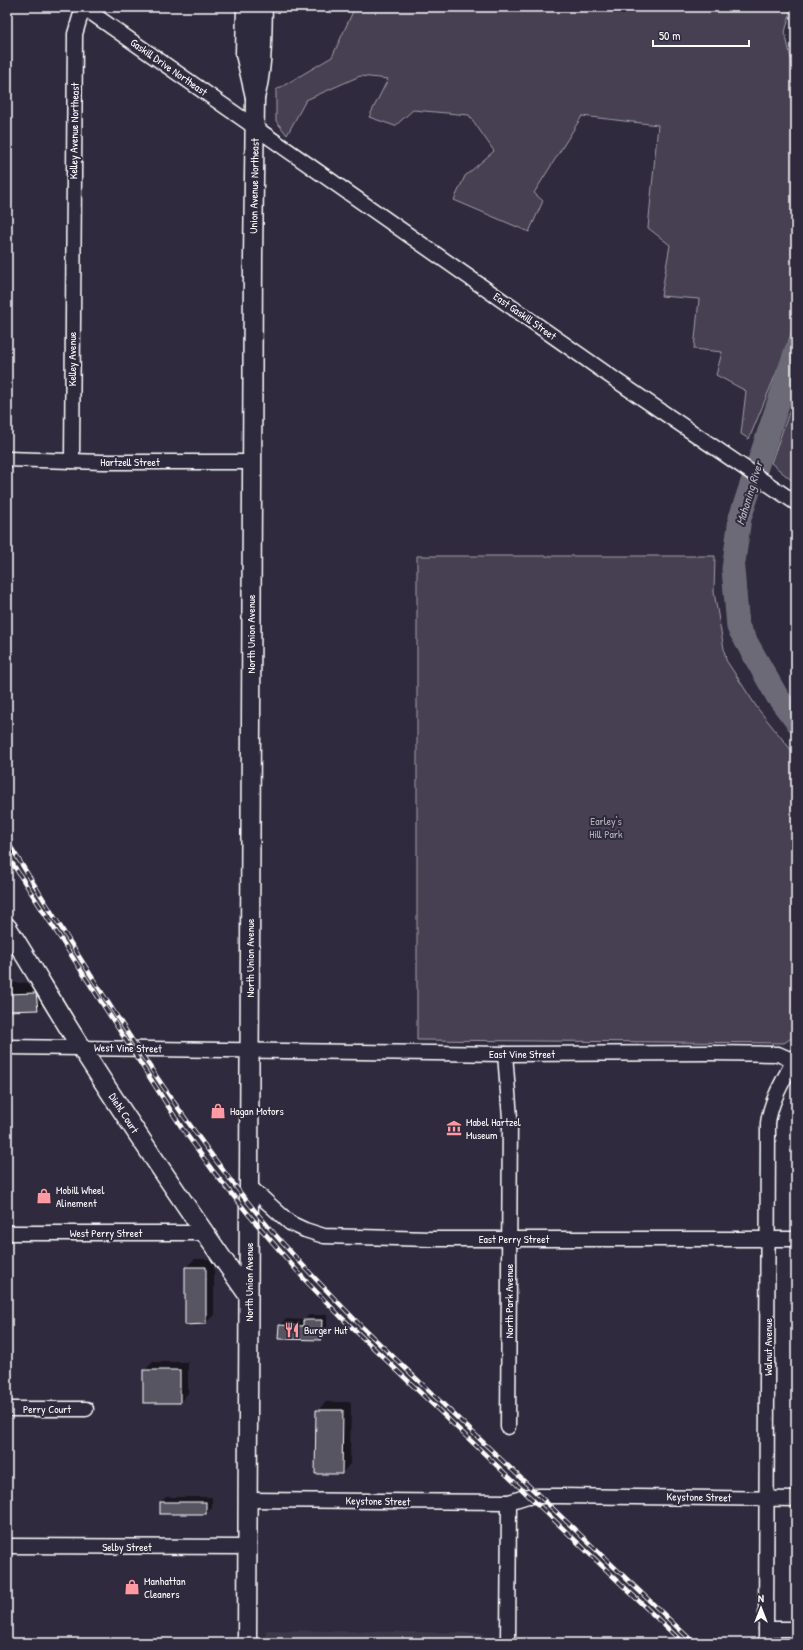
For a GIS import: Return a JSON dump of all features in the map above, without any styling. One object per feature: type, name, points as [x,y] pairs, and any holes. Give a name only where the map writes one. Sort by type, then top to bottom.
[{"type":"main road","name":"Union Avenue Northeast","points":[[246,7],[245,54],[251,88],[255,98]]},
{"type":"main road","name":"Union Avenue Northeast","points":[[253,274],[255,98],[260,80],[262,60],[263,7]]},
{"type":"main road","name":"North Union Avenue","points":[[247,1643],[253,274]]},
{"type":"main road","name":"Diehl Court","points":[[7,927],[34,968],[81,1047],[248,1295]]},
{"type":"street","name":"Gaskill Drive Northeast","points":[[83,7],[255,126]]},
{"type":"street","name":"Kelley Avenue Northeast","points":[[73,256],[75,34],[83,7]]},
{"type":"street","name":"East Gaskill Street","points":[[255,126],[620,383],[728,455],[796,503]]},
{"type":"street","name":"Kelley Avenue","points":[[72,461],[73,256]]},
{"type":"street","name":"Hartzell Street","points":[[7,459],[72,461],[252,462]]},
{"type":"street","name":"West Vine Street","points":[[7,1047],[250,1050]]},
{"type":"street","name":"East Vine Street","points":[[250,1050],[505,1054],[710,1052],[778,1054],[795,1058]]},
{"type":"street","name":"North Park Avenue","points":[[505,1054],[510,1113],[508,1427]]},
{"type":"street","name":"Walnut Avenue","points":[[766,1643],[770,1111],[775,1096],[795,1058]]},
{"type":"street","name":"East Perry Street","points":[[249,1186],[290,1223],[319,1235],[430,1239],[796,1239]]},
{"type":"street","name":"West Perry Street","points":[[7,1233],[205,1233]]},
{"type":"street","name":"Perry Court","points":[[7,1408],[86,1409]]},
{"type":"street","name":"Keystone Street","points":[[247,1500],[509,1502],[528,1496],[578,1495],[796,1499]]},
{"type":"street","points":[[508,1643],[509,1502]]},
{"type":"street","name":"Selby Street","points":[[7,1546],[247,1547]]},
{"type":"street","points":[[766,1629],[796,1629]]},
{"type":"shaded area","points":[[266,1630],[483,1633],[483,1643],[266,1643]]},
{"type":"green space","points":[[355,7],[789,7],[790,15],[785,32],[796,80],[796,317],[787,347],[749,439],[741,434],[746,391],[716,375],[722,352],[694,349],[699,299],[661,296],[670,245],[648,228],[658,125],[582,116],[534,193],[543,201],[529,232],[454,200],[465,176],[494,151],[469,115],[413,110],[395,126],[369,117],[388,79],[360,76],[306,100],[287,135],[276,121],[276,90],[332,57]]},
{"type":"green space","points":[[796,393],[796,484],[771,463]]},
{"type":"green space","name":"Earley's Hill Park","points":[[417,556],[715,556],[714,592],[726,660],[758,709],[796,756],[796,1035],[784,1043],[417,1040]]},
{"type":"building","points":[[36,993],[38,1010],[7,1011],[7,994]]},
{"type":"building","points":[[185,1267],[206,1267],[206,1324],[185,1325]]},
{"type":"building","points":[[303,1320],[322,1320],[321,1340],[278,1339],[279,1325],[303,1326]]},
{"type":"building","points":[[143,1370],[180,1370],[180,1403],[143,1403]]},
{"type":"building","points":[[316,1410],[343,1410],[342,1474],[315,1474]]},
{"type":"building","points":[[160,1502],[206,1502],[206,1514],[160,1514]]},
{"type":"waterway","name":"Mahoning River","points":[[796,350],[740,518],[733,569],[738,627],[777,696],[796,721]]},
{"type":"railway","points":[[7,841],[114,1012],[170,1096],[229,1178],[260,1217],[310,1273],[362,1327],[694,1643]]},
{"type":"railway","points":[[7,855],[182,1128],[213,1171],[249,1215],[305,1280],[341,1317],[683,1643]]},
{"type":"place","name":"Hagan Motors","points":[[218,1111]]},
{"type":"place","name":"Mabel Hartzel Museum","points":[[454,1128]]},
{"type":"place","name":"Mobill Wheel Alinement","points":[[44,1196]]},
{"type":"place","name":"Burger Hut","points":[[292,1330]]},
{"type":"place","name":"Manhattan Cleaners","points":[[132,1587]]}]
